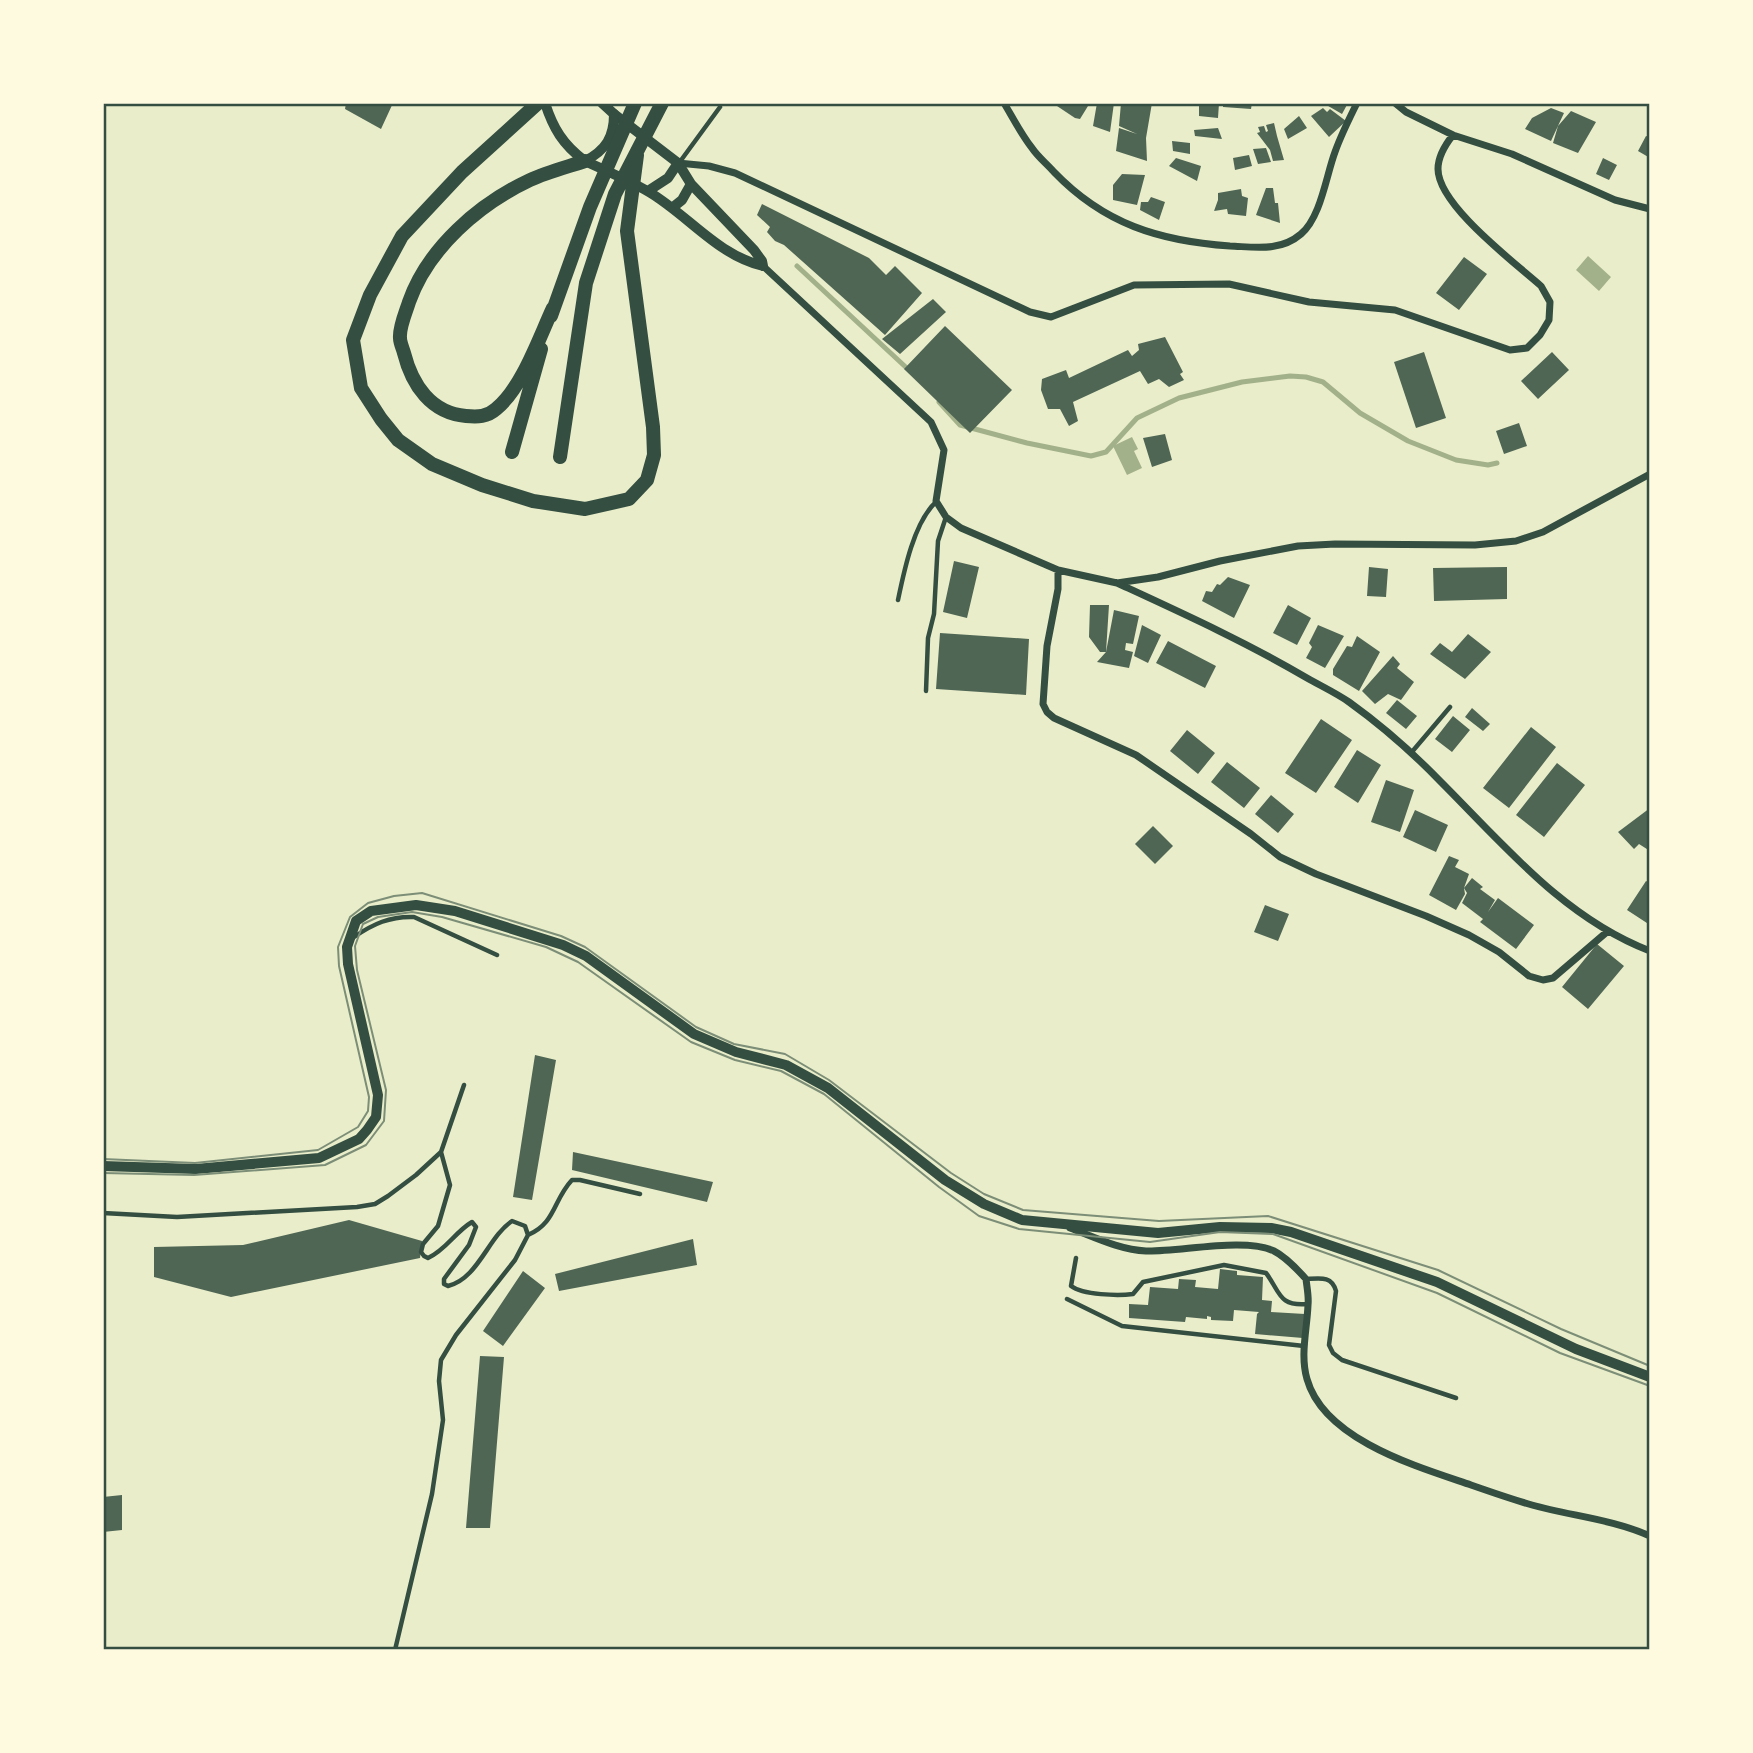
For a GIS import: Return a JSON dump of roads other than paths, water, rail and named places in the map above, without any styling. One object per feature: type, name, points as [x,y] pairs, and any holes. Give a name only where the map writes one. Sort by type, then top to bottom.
[{"type":"highway","points":[[538,103],[462,172],[402,236],[370,295],[353,340],[361,388],[380,419],[398,440],[432,464],[482,485],[533,501],[585,509],[629,499],[647,480],[654,455],[653,427],[627,231],[637,155]]},
{"type":"highway","points":[[512,453],[553,308],[590,207],[635,103]]},
{"type":"highway","points":[[560,457],[586,283],[615,194],[662,103]]},
{"type":"highway","points":[[553,308],[514,390],[496,410],[482,417],[443,411],[426,397],[410,376],[400,337],[417,280],[437,253],[476,214],[498,197],[531,180],[585,161]]},
{"type":"main road","points":[[545,103],[557,134],[585,161],[606,147],[614,128],[614,114],[601,103]]},
{"type":"street","points":[[1004,103],[1032,149],[1070,188],[1106,215],[1160,237],[1216,245],[1272,248],[1291,242],[1304,232],[1318,206],[1335,152],[1357,103]]},
{"type":"street","points":[[1395,103],[1406,112],[1453,135],[1512,154],[1615,200],[1650,208]]},
{"type":"street","points":[[614,114],[678,163],[691,184],[754,250],[762,261],[762,266]]},
{"type":"street","points":[[678,163],[709,166],[735,173],[1030,312],[1051,317],[1134,285],[1229,284],[1318,303],[1395,310],[1510,350],[1527,348],[1540,335],[1549,320],[1550,302],[1541,286],[1453,206],[1438,170],[1444,147],[1453,135]]},
{"type":"street","points":[[585,161],[648,191],[717,244],[750,263],[762,266],[931,422],[944,450],[936,501],[946,517],[961,528],[1058,570],[1117,583],[1182,611],[1280,662],[1348,702],[1410,753],[1502,846],[1567,904],[1608,931],[1650,951]]},
{"type":"street","points":[[648,191],[668,178],[678,163]]},
{"type":"street","points":[[672,208],[682,200],[691,184]]},
{"type":"street","points":[[1117,583],[1158,577],[1220,561],[1298,546],[1475,545],[1516,541],[1543,532],[1650,474]]},
{"type":"street","points":[[1058,570],[1058,589],[1046,646],[1043,704],[1046,712],[1054,718],[1136,755],[1280,857],[1469,935],[1499,952],[1529,975],[1543,980],[1553,978],[1608,931]]},
{"type":"street","points":[[103,1166],[196,1169],[319,1158],[359,1139],[376,1117],[378,1095],[348,964],[347,947],[356,921],[371,911],[416,905],[455,911],[563,945],[586,956],[694,1034],[736,1052],[786,1065],[828,1088],[913,1157],[975,1199],[1022,1220],[1158,1233],[1220,1227],[1272,1228],[1291,1232],[1437,1282],[1576,1349],[1650,1377]]},
{"type":"street","points":[[1060,1224],[1125,1248],[1144,1251],[1263,1247],[1277,1252],[1306,1279],[1308,1304],[1304,1346],[1307,1380],[1320,1405],[1338,1424],[1376,1449],[1433,1472],[1533,1506],[1595,1519],[1650,1536]]},
{"type":"lane","points":[[678,163],[720,107]]},
{"type":"lane","points":[[898,600],[903,575],[925,512],[936,501]]},
{"type":"lane","points":[[926,691],[928,638],[934,614],[937,541],[946,517]]},
{"type":"lane","points":[[1410,753],[1450,708]]},
{"type":"lane","points":[[350,939],[373,924],[400,916],[414,917],[497,955]]},
{"type":"lane","points":[[103,1213],[177,1217],[374,1204],[416,1175],[442,1152],[464,1085]]},
{"type":"lane","points":[[442,1152],[450,1185],[438,1226],[423,1244],[421,1252],[428,1258],[437,1254],[466,1226],[472,1222],[476,1227],[468,1245],[444,1279],[444,1284],[454,1285],[469,1272],[508,1223],[519,1223],[524,1226],[528,1235]]},
{"type":"lane","points":[[395,1650],[432,1494],[443,1420],[439,1381],[441,1360],[456,1335],[514,1260],[528,1235],[541,1229],[547,1222],[572,1180],[640,1194]]},
{"type":"lane","points":[[1076,1258],[1071,1286],[1078,1290],[1133,1294],[1143,1282],[1224,1265],[1266,1273],[1275,1291],[1286,1301],[1297,1305],[1308,1304]]},
{"type":"lane","points":[[1306,1279],[1328,1279],[1334,1285],[1336,1292],[1329,1345],[1336,1356],[1456,1398]]},
{"type":"lane","points":[[1067,1299],[1122,1326],[1304,1346]]},
{"type":"waterway","points":[[797,266],[911,372]]},
{"type":"waterway","points":[[939,402],[960,425],[1091,456],[1106,452],[1137,418],[1179,398],[1242,382],[1290,376],[1306,377],[1323,382],[1360,413],[1408,441],[1456,460],[1488,465],[1497,463]]},
{"type":"tram line","points":[[103,1159],[195,1163],[318,1150],[358,1127],[368,1111],[369,1097],[339,966],[338,947],[350,917],[368,903],[394,896],[422,893],[561,936],[585,947],[696,1027],[734,1044],[785,1054],[829,1080],[951,1173],[984,1194],[1023,1210],[1159,1221],[1268,1216],[1438,1270],[1561,1329],[1650,1366]]},
{"type":"tram line","points":[[103,1173],[194,1175],[325,1165],[366,1145],[384,1121],[386,1090],[357,970],[355,946],[363,924],[378,917],[412,912],[442,917],[546,947],[578,962],[691,1042],[735,1060],[781,1071],[824,1094],[979,1216],[1019,1229],[1150,1242],[1220,1232],[1273,1234],[1437,1293],[1560,1353],[1650,1386]]}]
